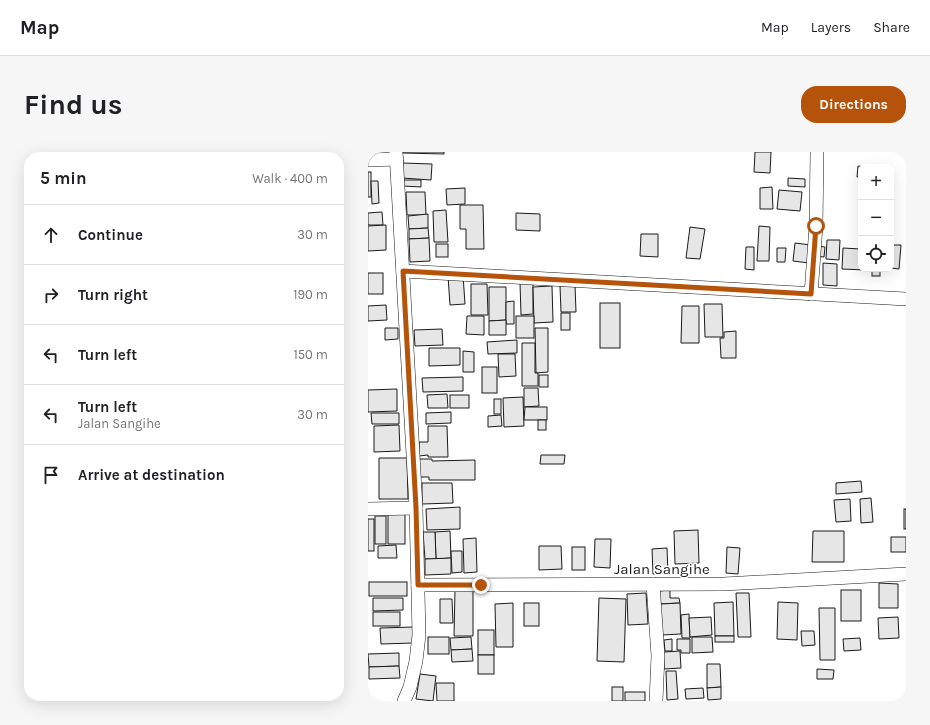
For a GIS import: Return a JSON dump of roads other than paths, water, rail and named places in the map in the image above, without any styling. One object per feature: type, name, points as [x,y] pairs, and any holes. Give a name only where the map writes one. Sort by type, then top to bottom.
[{"type":"street","points":[[811,294],[816,226],[818,152]]},
{"type":"street","points":[[368,160],[396,156],[416,508],[420,636],[410,687],[404,701]]},
{"type":"street","points":[[403,271],[906,299]]},
{"type":"street","points":[[368,509],[416,508]]},
{"type":"street","name":"Jalan Sangihe","points":[[418,585],[724,584],[906,574]]},
{"type":"street","points":[[653,584],[658,656],[656,701]]}]
